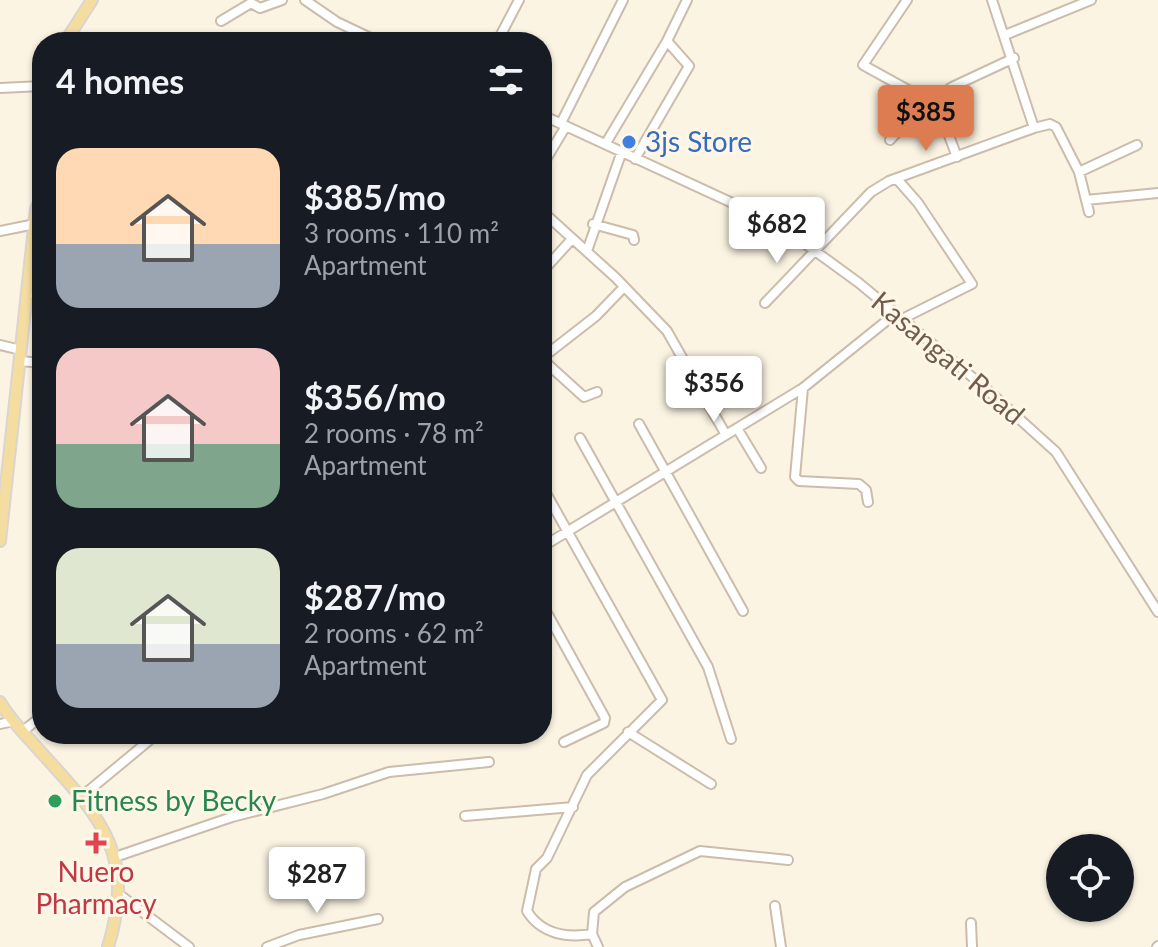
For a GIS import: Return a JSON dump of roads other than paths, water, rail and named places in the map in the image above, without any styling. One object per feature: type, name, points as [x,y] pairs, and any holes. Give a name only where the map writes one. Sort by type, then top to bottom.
[{"type":"main road","points":[[71,32],[92,0]]},
{"type":"main road","points":[[0,541],[32,250]]},
{"type":"main road","points":[[0,702],[32,741]]},
{"type":"main road","points":[[34,744],[81,797],[106,834],[115,857],[120,895],[108,947]]},
{"type":"street","points":[[221,21],[250,2],[260,8],[282,0]]},
{"type":"street","points":[[305,0],[358,32]]},
{"type":"street","points":[[502,32],[519,0]]},
{"type":"street","points":[[552,147],[623,0]]},
{"type":"street","points":[[606,143],[667,41],[687,0]]},
{"type":"street","points":[[907,0],[863,62],[867,69],[928,100],[949,132],[957,157]]},
{"type":"street","points":[[992,0],[1014,58],[1034,128]]},
{"type":"street","points":[[1005,35],[1091,0]]},
{"type":"street","points":[[635,159],[689,66],[687,59],[667,41]]},
{"type":"street","points":[[890,140],[928,100],[1014,58]]},
{"type":"street","points":[[0,88],[32,86]]},
{"type":"street","name":"Kasangati Road","points":[[552,119],[778,224],[899,316],[1056,452],[1158,612]]},
{"type":"street","points":[[765,303],[813,249],[871,192],[897,179],[1034,128],[1050,124],[1056,127],[1079,172],[1089,212]]},
{"type":"street","points":[[1079,172],[1137,145]]},
{"type":"street","points":[[587,251],[593,224],[622,151]]},
{"type":"street","points":[[552,541],[803,388],[899,316],[972,284],[927,216],[897,179]]},
{"type":"street","points":[[1086,200],[1158,193]]},
{"type":"street","points":[[552,220],[667,331],[726,435]]},
{"type":"street","points":[[593,224],[633,235],[634,240]]},
{"type":"street","points":[[0,231],[32,225]]},
{"type":"street","points":[[552,261],[572,239]]},
{"type":"street","points":[[552,353],[624,287]]},
{"type":"street","points":[[27,293],[32,293]]},
{"type":"street","points":[[0,345],[32,360]]},
{"type":"street","points":[[552,369],[584,397],[597,392]]},
{"type":"street","points":[[803,388],[795,477],[799,481],[859,484],[866,490],[868,502]]},
{"type":"street","points":[[639,424],[743,611]]},
{"type":"street","points":[[737,428],[761,468]]},
{"type":"street","points":[[580,438],[708,667],[731,739]]},
{"type":"street","points":[[552,504],[662,698],[660,704],[587,775],[547,858],[536,869],[527,911],[535,924],[568,937],[592,934]]},
{"type":"street","points":[[552,622],[605,718],[604,723],[564,742]]},
{"type":"street","points":[[0,724],[14,721]]},
{"type":"street","points":[[23,731],[32,724]]},
{"type":"street","points":[[628,732],[711,784]]},
{"type":"street","points":[[81,797],[142,744]]},
{"type":"street","points":[[115,857],[232,817],[323,794],[389,772],[489,762]]},
{"type":"street","points":[[465,816],[573,807]]},
{"type":"street","points":[[598,947],[592,934],[594,912],[625,887],[700,851],[788,860]]},
{"type":"street","points":[[120,895],[189,947]]},
{"type":"street","points":[[775,906],[781,947]]},
{"type":"street","points":[[267,947],[299,935],[378,919]]},
{"type":"street","points":[[971,923],[972,947]]},
{"type":"place","name":"3js Store","points":[[629,142]]},
{"type":"place","name":"Fitness by Becky","points":[[55,801]]},
{"type":"place","name":"Nuero Pharmacy","points":[[96,843]]}]
